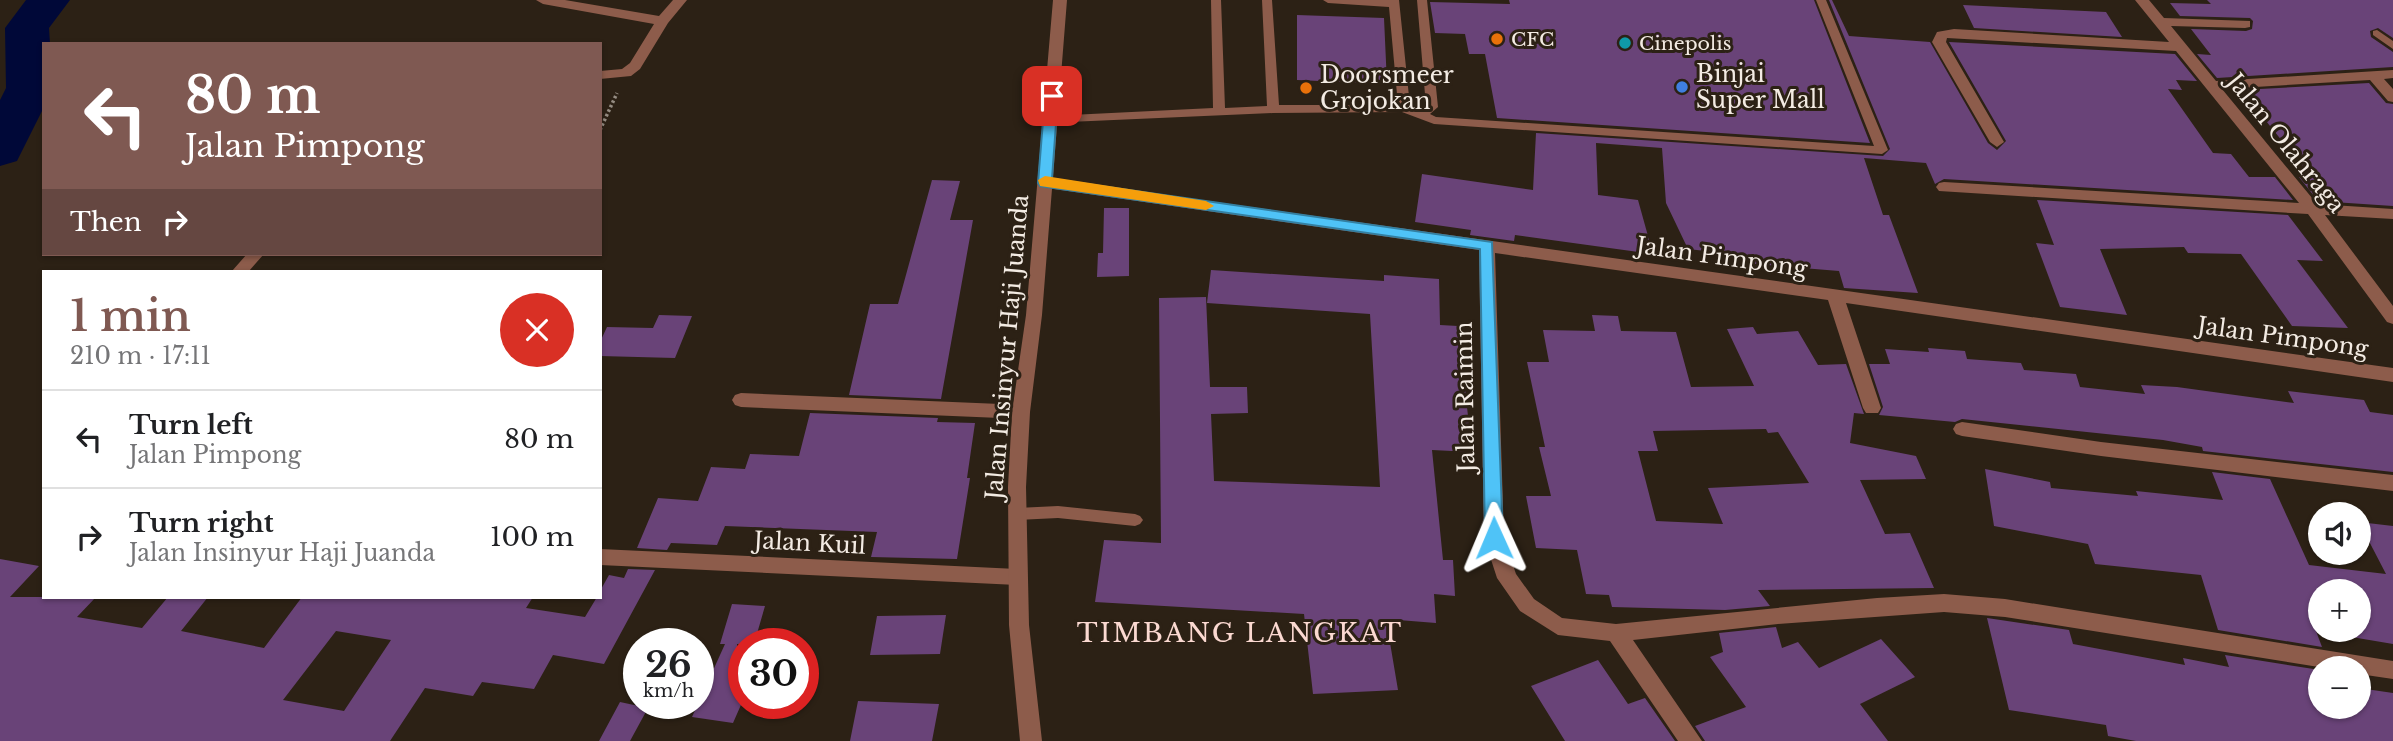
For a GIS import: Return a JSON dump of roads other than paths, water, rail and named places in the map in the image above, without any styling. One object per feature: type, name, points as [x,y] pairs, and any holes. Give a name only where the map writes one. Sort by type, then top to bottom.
[{"type":"street","points":[[543,0],[662,21]]},
{"type":"street","points":[[602,75],[626,73],[635,66],[662,21],[680,0]]},
{"type":"street","name":"Jalan Insinyur Haji Juanda","points":[[1031,741],[1017,577],[1017,514],[1021,412],[1034,315],[1060,0]]},
{"type":"street","name":"Jalan Olahraga","points":[[2142,0],[2314,211],[2393,318]]},
{"type":"street","points":[[2161,22],[2245,24]]},
{"type":"street","points":[[1997,142],[1939,42],[1942,35],[1954,33],[2179,47]]},
{"type":"street","points":[[2210,86],[2393,74]]},
{"type":"street","points":[[2372,75],[2393,98]]},
{"type":"street","name":"Jalan Pimpong","points":[[1045,183],[2393,375]]},
{"type":"street","points":[[1944,187],[2393,214]]},
{"type":"street","name":"Jalan Raimin","points":[[1487,246],[1494,538],[1507,578],[1527,605],[1558,626],[1616,633],[1778,615],[1944,603],[2006,608],[2393,670]]},
{"type":"street","points":[[241,270],[254,256]]},
{"type":"street","points":[[1835,296],[1872,408]]},
{"type":"street","points":[[741,400],[1021,412]]},
{"type":"street","points":[[1962,429],[2115,451],[2393,482]]},
{"type":"street","name":"Jalan Kuil","points":[[602,557],[1017,577]]},
{"type":"street","points":[[1616,633],[1690,741]]},
{"type":"lane","points":[[1216,0],[1219,111]]},
{"type":"lane","points":[[1267,0],[1273,109]]},
{"type":"lane","points":[[1328,0],[1394,2],[1404,108]]},
{"type":"lane","points":[[1418,113],[1427,112],[1432,107],[1422,0]]},
{"type":"lane","points":[[1050,120],[1273,109],[1404,108],[1434,120],[1882,150],[1821,0]]},
{"type":"lane","points":[[2377,33],[2393,46]]},
{"type":"lane","points":[[1017,514],[1058,513],[1135,520]]},
{"type":"waterway","points":[[0,150],[29,88],[27,28],[48,0]]},
{"type":"place","name":"CFC","points":[[1497,39]]},
{"type":"place","name":"Cinepolis","points":[[1625,43]]},
{"type":"place","name":"Binjai Super Mall","points":[[1682,87]]},
{"type":"place","name":"Doorsmeer Grojokan","points":[[1306,88]]},
{"type":"district","name":"TIMBANG LANGKAT","points":[[1240,633]]}]
